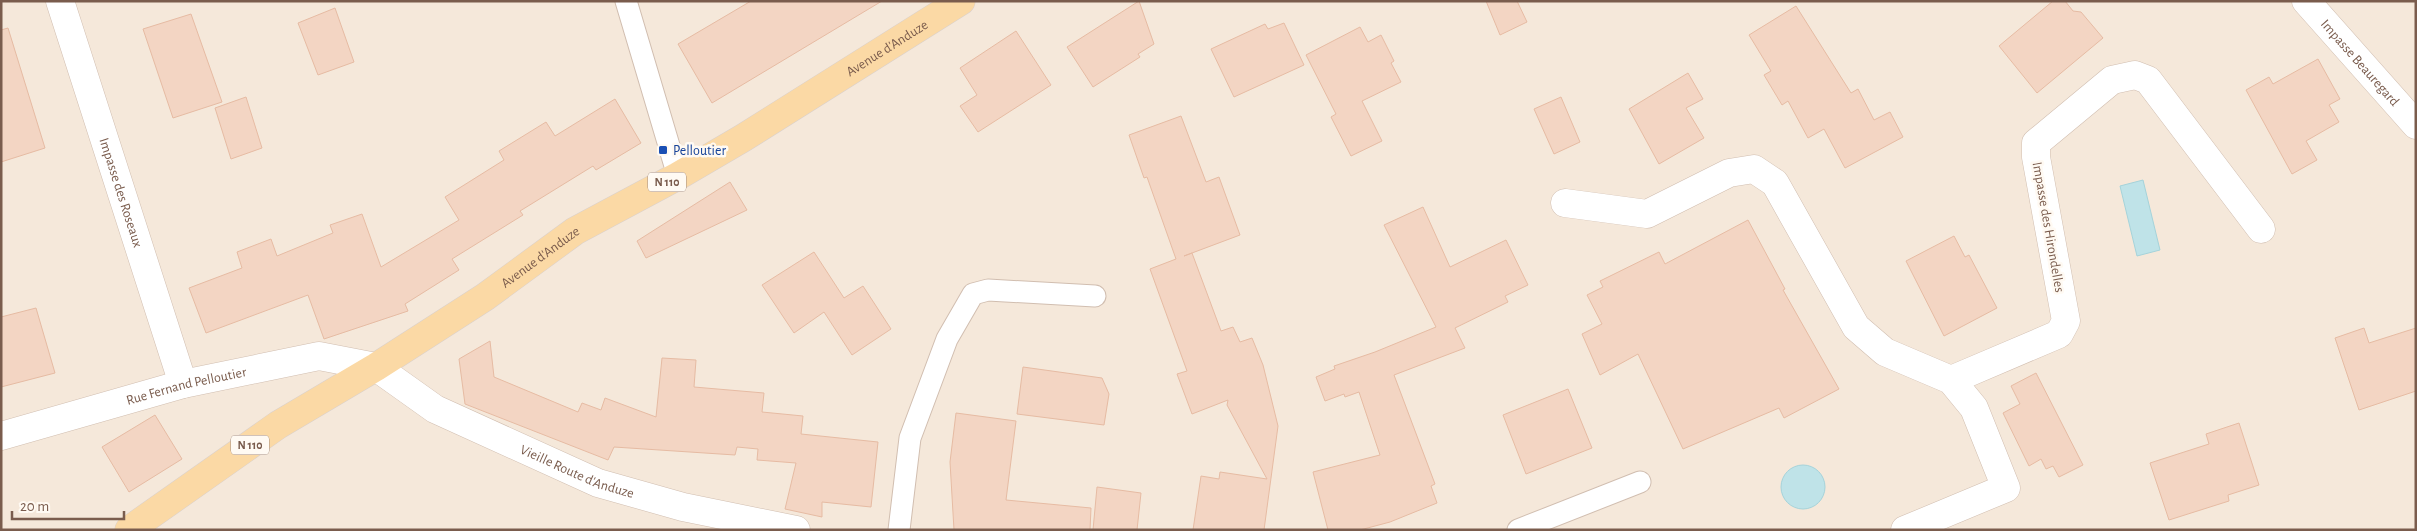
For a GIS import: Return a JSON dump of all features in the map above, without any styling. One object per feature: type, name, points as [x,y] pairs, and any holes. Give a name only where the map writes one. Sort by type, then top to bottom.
[{"type":"main road","name":"Avenue d'Anduze","points":[[128,530],[278,425],[376,367],[485,297],[575,231],[744,138],[961,1]]},
{"type":"street","name":"Impasse des Roseaux","points":[[60,1],[183,384]]},
{"type":"street","name":"Impasse Beauregard","points":[[2306,1],[2416,125]]},
{"type":"street","name":"Impasse des Hirondelles","points":[[1951,380],[2059,334],[2066,320],[2036,158],[2036,142],[2112,80],[2134,75],[2148,80],[2261,229]]},
{"type":"street","points":[[1565,203],[1647,214],[1729,173],[1754,169],[1775,183],[1856,327],[1885,352],[1951,380],[1974,408],[2006,488],[1905,530]]},
{"type":"street","name":"Rue Fernand Pelloutier","points":[[1,436],[183,384],[319,356],[376,367]]},
{"type":"street","name":"Vieille Route d'Anduze","points":[[376,367],[435,409],[598,483],[684,519],[796,530]]},
{"type":"lane","points":[[626,1],[678,176]]},
{"type":"lane","points":[[899,530],[910,438],[947,339],[972,294],[988,290],[1095,296]]},
{"type":"lane","points":[[1518,530],[1640,482]]},
{"type":"shaded area","points":[[1,1],[2416,1],[2416,530],[1,530]]},
{"type":"water","points":[[2143,180],[2160,250],[2137,256],[2120,186]]},
{"type":"water","points":[[1807,465],[1819,471],[1824,478],[1824,496],[1819,503],[1812,508],[1799,509],[1791,506],[1784,499],[1781,483],[1784,475],[1791,468]]},
{"type":"building","points":[[751,1],[882,1],[712,103],[678,44]]},
{"type":"building","points":[[1139,1],[1154,44],[1138,54],[1140,57],[1093,87],[1067,47]]},
{"type":"building","points":[[1486,1],[1517,1],[1527,22],[1500,35]]},
{"type":"building","points":[[2053,1],[2065,1],[2073,11],[2081,12],[2103,38],[2037,93],[1999,46]]},
{"type":"building","points":[[1796,6],[1851,93],[1858,89],[1874,120],[1890,112],[1903,137],[1845,168],[1824,129],[1808,138],[1788,101],[1782,105],[1764,75],[1771,71],[1749,35]]},
{"type":"building","points":[[335,8],[354,62],[318,75],[298,23]]},
{"type":"building","points":[[191,14],[222,102],[173,118],[143,29]]},
{"type":"building","points":[[1284,23],[1304,65],[1234,97],[1211,49],[1265,24],[1268,29]]},
{"type":"building","points":[[1360,27],[1368,42],[1381,35],[1394,61],[1391,63],[1401,82],[1362,101],[1382,141],[1351,156],[1331,117],[1336,114],[1306,55]]},
{"type":"building","points":[[8,28],[45,148],[1,162],[1,30]]},
{"type":"building","points":[[1016,31],[1051,85],[978,132],[960,106],[977,95],[960,68]]},
{"type":"building","points":[[2318,59],[2340,99],[2329,105],[2339,122],[2306,141],[2317,160],[2292,174],[2246,90],[2269,77],[2273,84]]},
{"type":"building","points":[[1688,73],[1703,99],[1686,108],[1704,138],[1659,164],[1629,109]]},
{"type":"building","points":[[246,97],[262,148],[231,159],[215,108]]},
{"type":"building","points":[[1561,97],[1580,142],[1554,154],[1534,109]]},
{"type":"building","points":[[615,99],[641,143],[596,170],[593,166],[520,211],[523,215],[452,259],[459,270],[405,304],[408,311],[324,339],[308,295],[206,333],[189,288],[242,268],[237,252],[271,239],[277,256],[333,233],[330,225],[362,214],[381,267],[459,220],[445,197],[504,160],[499,151],[546,122],[555,136]]},
{"type":"building","points":[[1181,116],[1206,182],[1219,177],[1240,235],[1192,253],[1221,331],[1233,327],[1240,342],[1252,338],[1263,365],[1278,426],[1264,530],[1193,530],[1201,476],[1219,479],[1220,472],[1267,479],[1227,405],[1228,400],[1192,414],[1177,374],[1187,371],[1150,269],[1176,259],[1147,177],[1144,178],[1129,135]]},
{"type":"building","points":[[730,182],[747,210],[646,258],[637,241]]},
{"type":"building","points":[[1423,207],[1450,267],[1506,240],[1528,285],[1505,296],[1508,302],[1455,328],[1465,348],[1394,375],[1435,484],[1431,486],[1437,503],[1390,522],[1360,530],[1328,530],[1313,472],[1380,455],[1359,392],[1345,397],[1344,394],[1325,401],[1316,377],[1335,369],[1334,366],[1375,352],[1436,327],[1384,225]]},
{"type":"building","points":[[1748,220],[1785,289],[1783,290],[1839,389],[1784,418],[1779,408],[1683,449],[1638,354],[1600,375],[1582,334],[1602,324],[1587,295],[1603,287],[1600,281],[1659,252],[1665,264]]},
{"type":"building","points":[[1954,236],[1965,257],[1969,255],[1997,308],[1944,336],[1906,261]]},
{"type":"building","points":[[814,252],[844,298],[863,286],[891,329],[852,355],[824,312],[794,333],[762,285]]},
{"type":"building","points":[[36,308],[55,373],[1,387],[1,317]]},
{"type":"building","points":[[2364,328],[2369,343],[2416,328],[2416,391],[2359,410],[2335,338]]},
{"type":"building","points":[[490,341],[494,377],[578,412],[582,403],[601,410],[605,398],[656,417],[662,358],[696,360],[694,387],[764,393],[762,412],[803,416],[801,434],[878,442],[871,507],[822,502],[822,517],[785,509],[796,463],[757,460],[758,449],[737,447],[735,455],[614,447],[608,460],[465,404],[459,359]]},
{"type":"building","points":[[1023,367],[1102,378],[1109,394],[1104,425],[1017,414]]},
{"type":"building","points":[[2036,373],[2083,465],[2059,477],[2053,466],[2046,469],[2041,459],[2029,466],[2003,413],[2020,404],[2011,386]]},
{"type":"building","points":[[1568,389],[1592,448],[1526,474],[1503,415]]},
{"type":"building","points":[[956,413],[1016,421],[1006,500],[1091,508],[1090,530],[954,530],[950,462]]},
{"type":"building","points":[[155,415],[182,459],[129,492],[102,447]]},
{"type":"building","points":[[2239,423],[2259,485],[2228,495],[2229,501],[2169,520],[2150,463],[2209,444],[2206,434]]},
{"type":"building","points":[[1097,487],[1141,493],[1137,530],[1093,530]]},
{"type":"place","name":"Pelloutier","points":[[663,150]]}]
